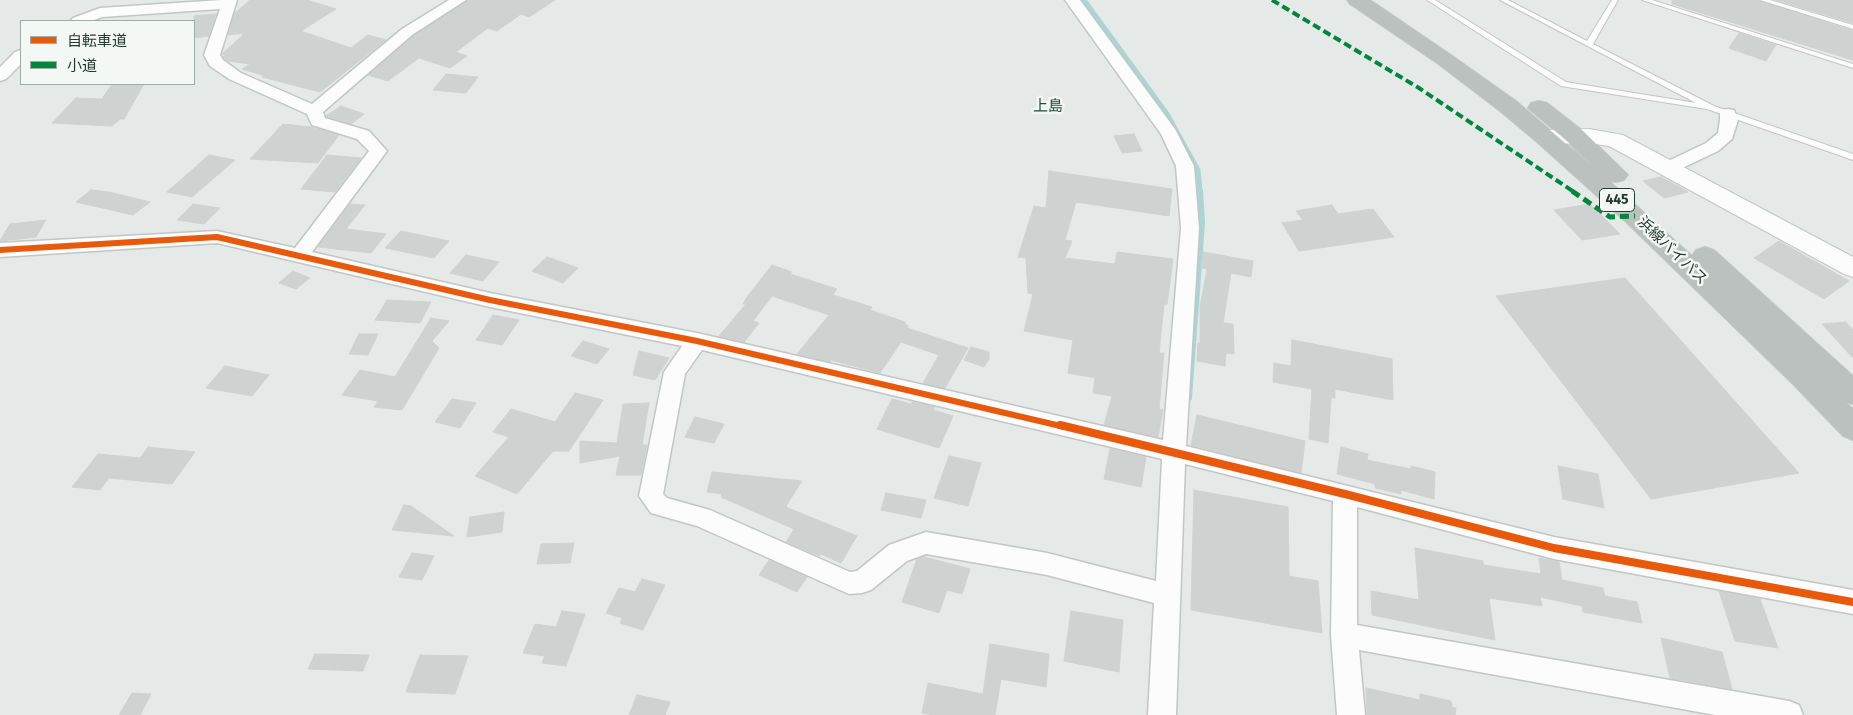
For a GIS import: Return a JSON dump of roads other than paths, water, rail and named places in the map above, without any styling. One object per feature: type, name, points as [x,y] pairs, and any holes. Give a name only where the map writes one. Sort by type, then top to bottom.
[{"type":"highway","name":"浜線バイパス","points":[[1357,0],[1476,82],[1545,137],[1635,216],[1804,377],[1853,428]]},
{"type":"highway","name":"浜線バイパス","points":[[1378,0],[1524,95],[1575,136],[1853,393]]},
{"type":"street","points":[[314,111],[407,32],[459,0]]},
{"type":"street","points":[[1072,0],[1168,133],[1185,166],[1190,228],[1174,452],[1162,715]]},
{"type":"street","points":[[81,20],[100,13],[229,2],[212,55],[216,63],[235,76],[314,111],[318,121],[363,135],[378,151],[300,255]]},
{"type":"street","points":[[0,76],[20,56]]},
{"type":"street","points":[[1668,168],[1712,147],[1726,134],[1729,120],[1728,114]]},
{"type":"street","points":[[1545,137],[1575,136],[1615,140],[1853,268]]},
{"type":"street","points":[[0,250],[217,237],[490,300],[697,342],[1174,452],[1554,548],[1853,602]]},
{"type":"street","points":[[697,342],[675,372],[651,496],[659,506],[701,517],[849,583],[862,582],[898,553],[926,543],[1047,564],[1167,595]]},
{"type":"street","points":[[1346,494],[1344,635],[1351,715]]},
{"type":"street","points":[[1344,635],[1788,715]]},
{"type":"lane","points":[[1430,0],[1564,84],[1711,108]]},
{"type":"lane","points":[[1503,0],[1711,108],[1853,157]]},
{"type":"lane","points":[[1589,44],[1614,2],[1604,0]]},
{"type":"lane","points":[[1645,0],[1853,66]]},
{"type":"lane","points":[[1763,0],[1853,27]]},
{"type":"waterway","points":[[1084,0],[1167,114],[1198,170],[1200,192]]},
{"type":"waterway","points":[[1189,398],[1202,223],[1200,191]]},
{"type":"district","name":"上島","points":[[1048,107]]}]
